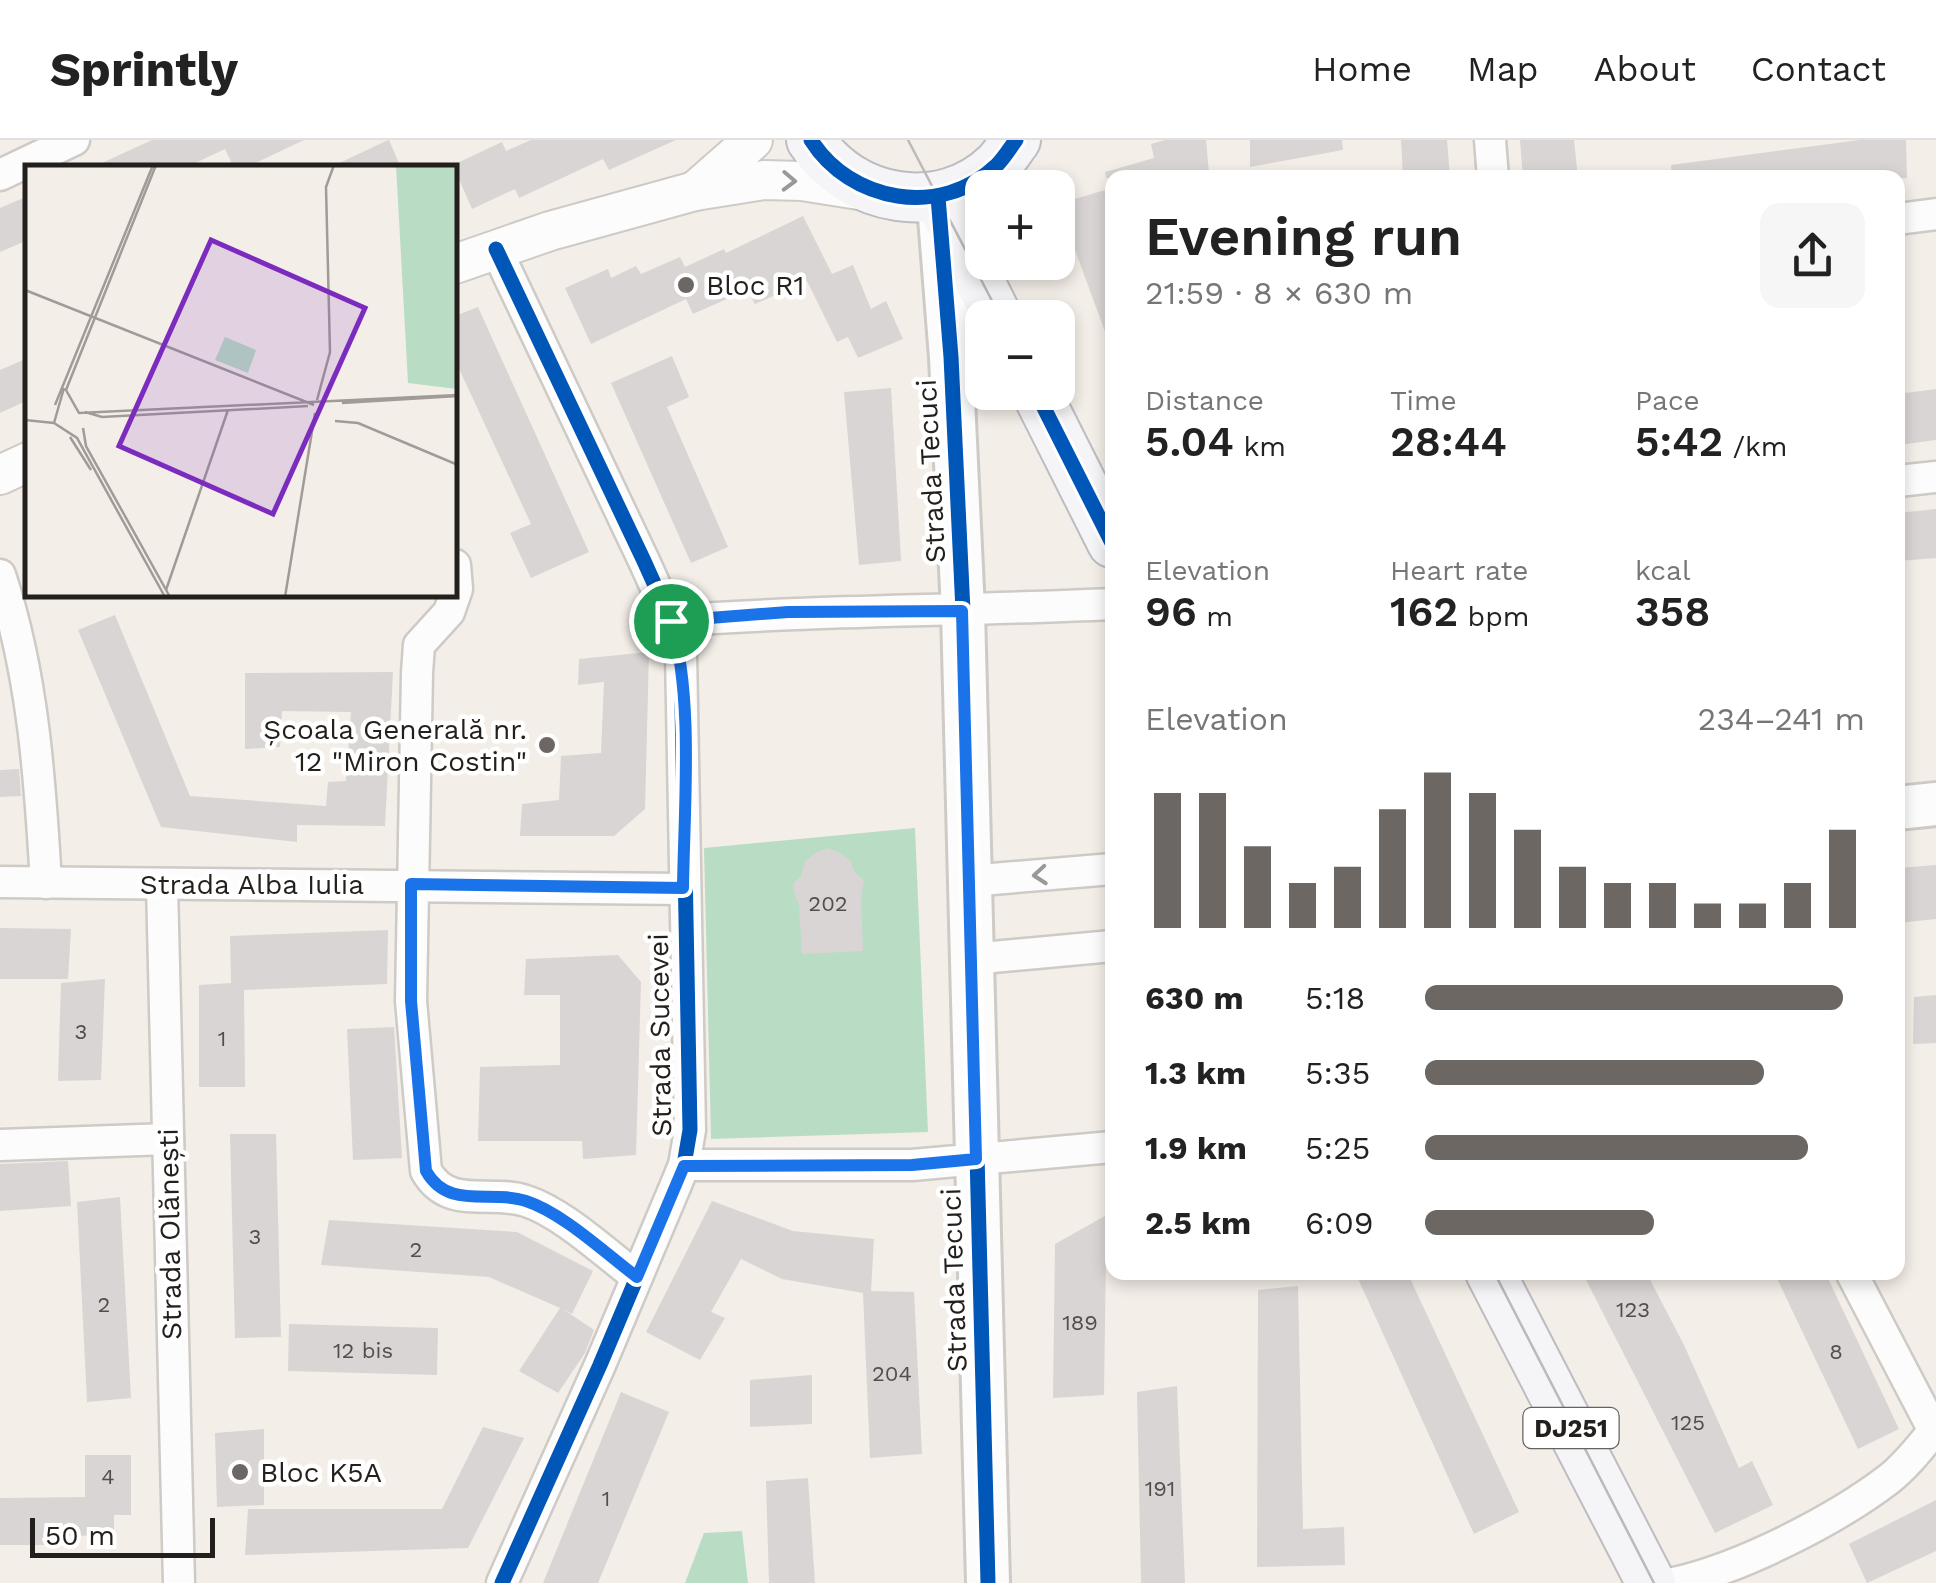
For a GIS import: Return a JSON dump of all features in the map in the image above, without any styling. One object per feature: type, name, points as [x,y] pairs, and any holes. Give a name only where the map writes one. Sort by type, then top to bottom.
[{"type":"main road","points":[[811,140],[821,156],[849,180],[882,194],[938,197],[972,183],[1006,152]]},
{"type":"main road","points":[[938,197],[989,300]]},
{"type":"main road","name":"Strada Tecuci","points":[[938,197],[951,357],[962,611],[988,1583]]},
{"type":"main road","points":[[1045,410],[1105,529]]},
{"type":"main road","points":[[1905,807],[1936,804]]},
{"type":"main road","name":"DJ251","points":[[1494,1280],[1652,1583]]},
{"type":"street","points":[[0,175],[74,140]]},
{"type":"street","points":[[695,191],[753,140]]},
{"type":"street","points":[[1006,152],[1037,140]]},
{"type":"street","points":[[1490,140],[1492,170]]},
{"type":"street","points":[[458,263],[695,191],[764,180],[802,180],[882,194]]},
{"type":"street","points":[[1905,217],[1936,214]]},
{"type":"street","name":"Strada Sucevei","points":[[496,249],[671,621],[681,653],[690,1130],[684,1166],[502,1583]]},
{"type":"street","points":[[0,475],[25,463]]},
{"type":"street","points":[[1905,481],[1936,478]]},
{"type":"street","points":[[0,575],[17,626],[41,785],[46,882]]},
{"type":"street","points":[[454,598],[449,612],[419,646],[411,1001],[426,1171],[433,1184],[446,1193],[524,1200],[553,1214],[637,1277]]},
{"type":"street","points":[[671,621],[788,612],[962,611],[1105,604]]},
{"type":"street","points":[[968,881],[1105,870]]},
{"type":"street","name":"Strada Alba Iulia","points":[[0,882],[683,888]]},
{"type":"street","name":"Strada Olănești","points":[[162,885],[179,1583]]},
{"type":"street","points":[[972,959],[1105,947]]},
{"type":"street","points":[[0,1145],[168,1139]]},
{"type":"street","points":[[684,1166],[912,1165],[1105,1147]]},
{"type":"street","points":[[1674,1583],[1697,1578],[1824,1520],[1888,1479],[1935,1430],[1855,1280]]},
{"type":"green space","points":[[915,828],[928,1132],[711,1139],[704,848]]},
{"type":"green space","points":[[742,1531],[748,1583],[685,1583],[704,1533]]},
{"type":"building","points":[[152,140],[304,140],[251,165],[233,165],[225,149],[191,165],[98,165]]},
{"type":"building","points":[[388,140],[400,165],[335,165]]},
{"type":"building","points":[[531,140],[676,140],[609,170],[603,159],[519,198],[515,189],[472,209],[458,177],[458,165],[453,165],[502,142],[506,151]]},
{"type":"building","points":[[1206,140],[1209,170],[1112,170],[1154,158],[1151,144]]},
{"type":"building","points":[[1250,140],[1342,140],[1343,150],[1250,167]]},
{"type":"building","points":[[1401,140],[1447,140],[1449,170],[1403,170]]},
{"type":"building","points":[[1520,140],[1574,140],[1577,170],[1522,170]]},
{"type":"building","points":[[1860,140],[1906,140],[1907,178],[1905,170],[1671,170],[1671,165]]},
{"type":"building","points":[[1105,190],[1105,331],[1075,250],[1075,199]]},
{"type":"building","points":[[25,197],[25,241],[0,252],[0,208]]},
{"type":"building","name":"Bloc R1","points":[[803,216],[832,274],[853,265],[871,309],[886,301],[903,339],[858,358],[848,337],[837,342],[807,281],[755,304],[747,290],[693,314],[686,299],[591,344],[565,288],[608,269],[611,278],[636,266],[641,274],[680,257],[685,267],[724,249],[726,253]]},
{"type":"building","points":[[478,307],[589,552],[531,578],[510,533],[531,524],[458,366],[458,315]]},
{"type":"building","points":[[672,356],[689,397],[667,407],[728,547],[691,563],[611,383]]},
{"type":"building","points":[[25,359],[25,401],[0,413],[0,370]]},
{"type":"building","points":[[891,388],[901,561],[859,565],[844,392]]},
{"type":"building","points":[[1936,389],[1936,440],[1905,444],[1905,393]]},
{"type":"building","points":[[1936,509],[1936,558],[1905,560],[1905,512]]},
{"type":"building","points":[[115,615],[190,796],[326,806],[328,782],[346,781],[351,712],[282,711],[280,747],[245,749],[245,673],[393,672],[385,826],[297,825],[297,842],[161,827],[78,630]]},
{"type":"building","points":[[649,652],[645,809],[614,836],[520,836],[522,804],[559,800],[561,756],[601,753],[604,682],[578,685],[579,659]]},
{"type":"building","points":[[19,769],[21,796],[0,797],[0,770]]},
{"type":"building","points":[[827,848],[850,860],[855,873],[864,880],[863,951],[802,954],[799,903],[793,884],[801,876],[805,862]]},
{"type":"building","points":[[1936,865],[1936,919],[1905,922],[1905,867]]},
{"type":"building","points":[[0,928],[71,929],[68,979],[0,979]]},
{"type":"building","points":[[388,930],[387,984],[244,990],[245,1087],[199,1087],[199,985],[231,983],[230,936]]},
{"type":"building","points":[[618,955],[641,982],[636,1155],[583,1159],[582,1141],[478,1141],[480,1067],[560,1065],[560,995],[524,995],[526,959]]},
{"type":"building","points":[[105,979],[101,1080],[58,1081],[61,983]]},
{"type":"building","points":[[1936,995],[1936,1043],[1913,1044],[1914,997]]},
{"type":"building","points":[[394,1027],[402,1158],[353,1160],[347,1029]]},
{"type":"building","points":[[230,1134],[276,1134],[281,1337],[235,1338]]},
{"type":"building","points":[[68,1161],[71,1206],[0,1211],[0,1164]]},
{"type":"building","points":[[120,1197],[131,1398],[87,1402],[77,1202]]},
{"type":"building","points":[[712,1201],[793,1231],[874,1239],[871,1291],[914,1292],[922,1454],[870,1458],[863,1293],[782,1279],[741,1259],[711,1312],[725,1318],[700,1360],[646,1332]]},
{"type":"building","points":[[1105,1216],[1104,1395],[1053,1398],[1055,1244]]},
{"type":"building","points":[[329,1220],[517,1232],[593,1271],[572,1314],[563,1309],[594,1330],[585,1353],[558,1393],[519,1371],[560,1308],[489,1277],[321,1265]]},
{"type":"building","points":[[1359,1280],[1411,1280],[1519,1512],[1474,1534]]},
{"type":"building","points":[[1586,1280],[1650,1280],[1739,1468],[1752,1461],[1773,1505],[1715,1533]]},
{"type":"building","points":[[1778,1280],[1829,1280],[1899,1429],[1858,1449]]},
{"type":"building","points":[[1298,1286],[1303,1529],[1344,1527],[1345,1565],[1257,1567],[1258,1290]]},
{"type":"building","points":[[289,1324],[438,1328],[437,1375],[288,1371]]},
{"type":"building","points":[[812,1375],[812,1424],[750,1427],[750,1380]]},
{"type":"building","points":[[1177,1386],[1185,1583],[1141,1583],[1137,1392]]},
{"type":"building","points":[[621,1392],[669,1412],[598,1583],[543,1583]]},
{"type":"building","name":"Bloc K5A","points":[[483,1427],[524,1438],[468,1548],[245,1555],[248,1509],[442,1509]]},
{"type":"building","points":[[264,1429],[264,1505],[217,1507],[215,1433]]},
{"type":"building","points":[[85,1455],[131,1455],[131,1515],[114,1515],[114,1535],[65,1536],[65,1545],[0,1545],[0,1498],[85,1497]]},
{"type":"building","points":[[808,1478],[815,1583],[769,1583],[766,1481]]},
{"type":"building","points":[[1936,1500],[1936,1551],[1867,1583],[1849,1544]]},
{"type":"tram line","points":[[908,140],[992,300]]},
{"type":"tram line","points":[[1039,410],[1105,540]]},
{"type":"tram line","points":[[1498,1280],[1654,1583]]},
{"type":"cycle path","points":[[811,140],[849,178],[898,196],[924,197],[950,193],[975,182],[997,165],[1016,140]]},
{"type":"cycle path","points":[[938,197],[951,357],[963,611],[988,1583]]},
{"type":"cycle path","points":[[496,249],[644,561],[681,653],[690,1130],[684,1165],[675,1187],[502,1583]]},
{"type":"cycle path","points":[[1045,410],[1105,529]]},
{"type":"place","name":"Bloc R1","points":[[686,285]]},
{"type":"place","name":"Școala Generală nr. 12 \"Miron Costin\"","points":[[547,745]]},
{"type":"place","name":"Bloc K5A","points":[[240,1472]]},
{"type":"route","points":[[962,611],[976,1159],[912,1165],[684,1166],[637,1277],[553,1214],[524,1200],[459,1196],[433,1184],[426,1171],[411,1001],[411,884],[683,888],[685,769],[681,653],[671,621],[788,612],[962,611]]}]
